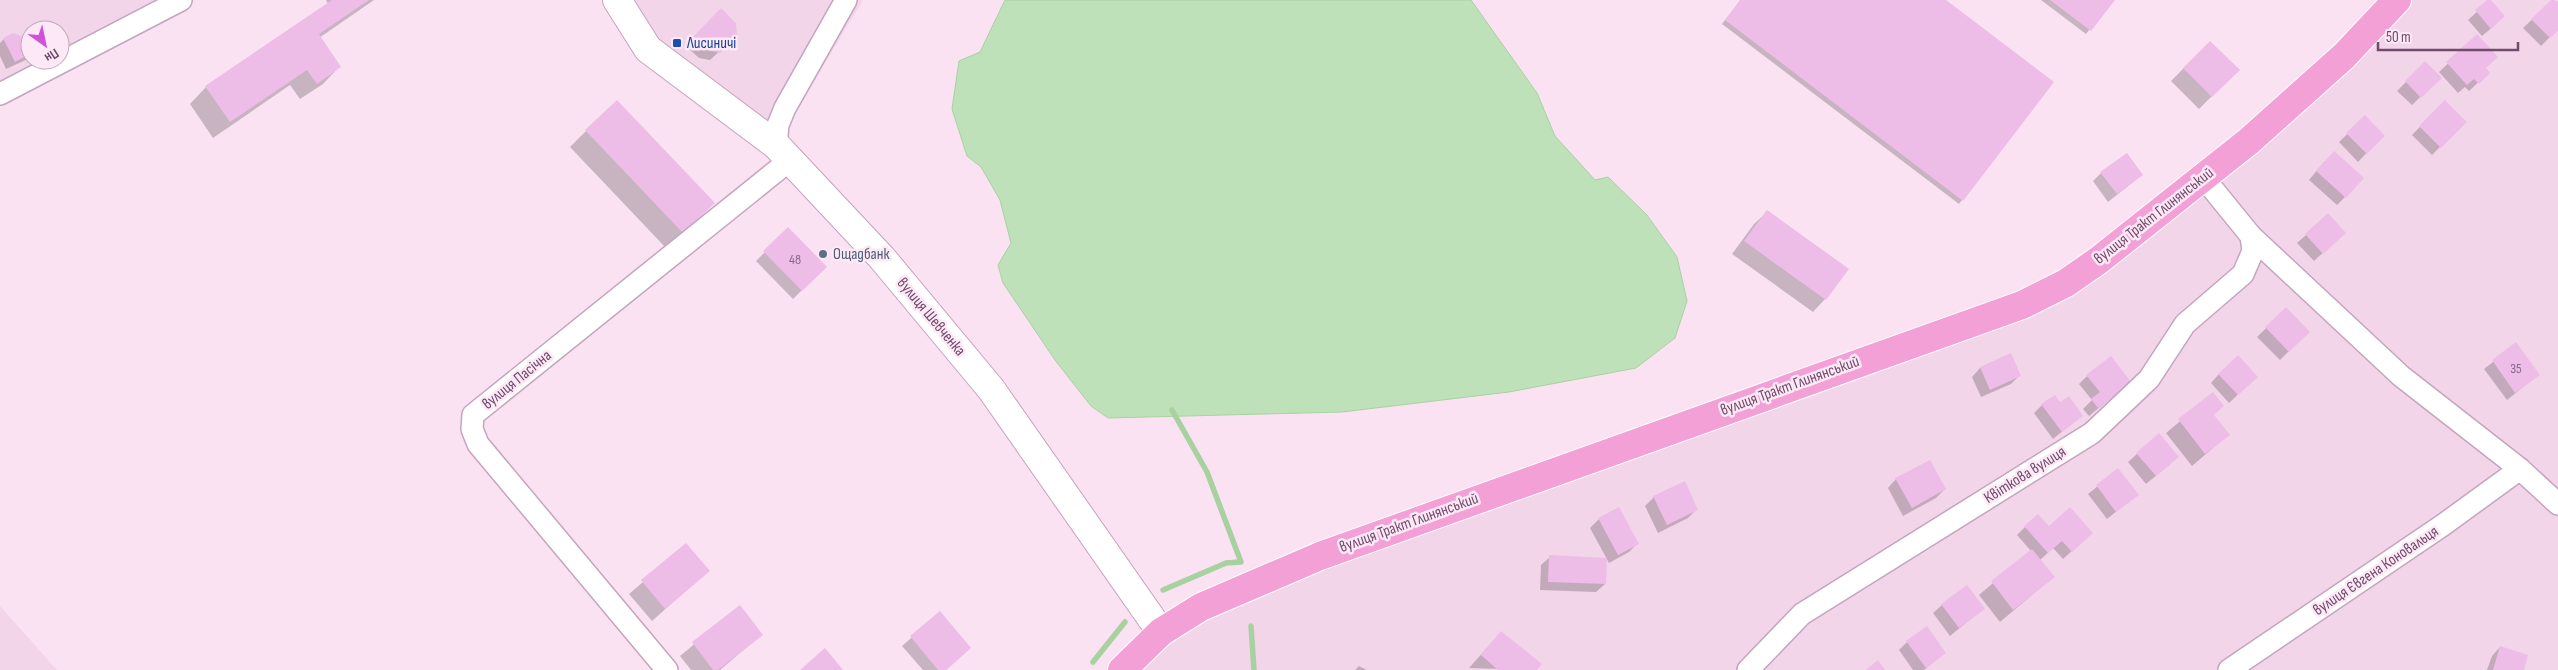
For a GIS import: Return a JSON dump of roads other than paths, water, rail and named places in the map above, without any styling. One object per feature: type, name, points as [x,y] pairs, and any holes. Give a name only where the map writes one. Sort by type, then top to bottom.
[{"type":"main road","name":"вулиця Шевченка","points":[[616,0],[648,50],[784,152],[882,258],[991,389],[1161,632]]},
{"type":"main road","name":"вулиця Тракт Глинянський","points":[[1122,670],[1161,632],[1201,607],[1320,556],[2022,304],[2066,283],[2099,260],[2203,177],[2304,93],[2344,56],[2397,0]]},
{"type":"street","points":[[0,94],[181,0]]},
{"type":"street","points":[[784,152],[778,125],[785,108],[846,0]]},
{"type":"street","name":"вулиця Пасічна","points":[[667,670],[478,444],[472,429],[473,415],[784,152]]},
{"type":"street","points":[[2203,177],[2251,236],[2400,376],[2520,468],[2558,504]]},
{"type":"street","name":"Квіткова вулиця","points":[[1748,670],[1802,614],[2092,433],[2149,379],[2185,324],[2243,274],[2252,251],[2251,236]]},
{"type":"street","name":"вулиця Євгена Коновальця","points":[[2229,670],[2443,525],[2520,468]]},
{"type":"waterway","points":[[1163,590],[1226,563],[1241,562],[1207,472],[1172,410]]},
{"type":"waterway","points":[[1093,662],[1125,622]]},
{"type":"waterway","points":[[1251,626],[1254,670]]},
{"type":"place","name":"Лисиничі","points":[[677,43]]},
{"type":"place","name":"Ощадбанк","points":[[823,254]]}]
